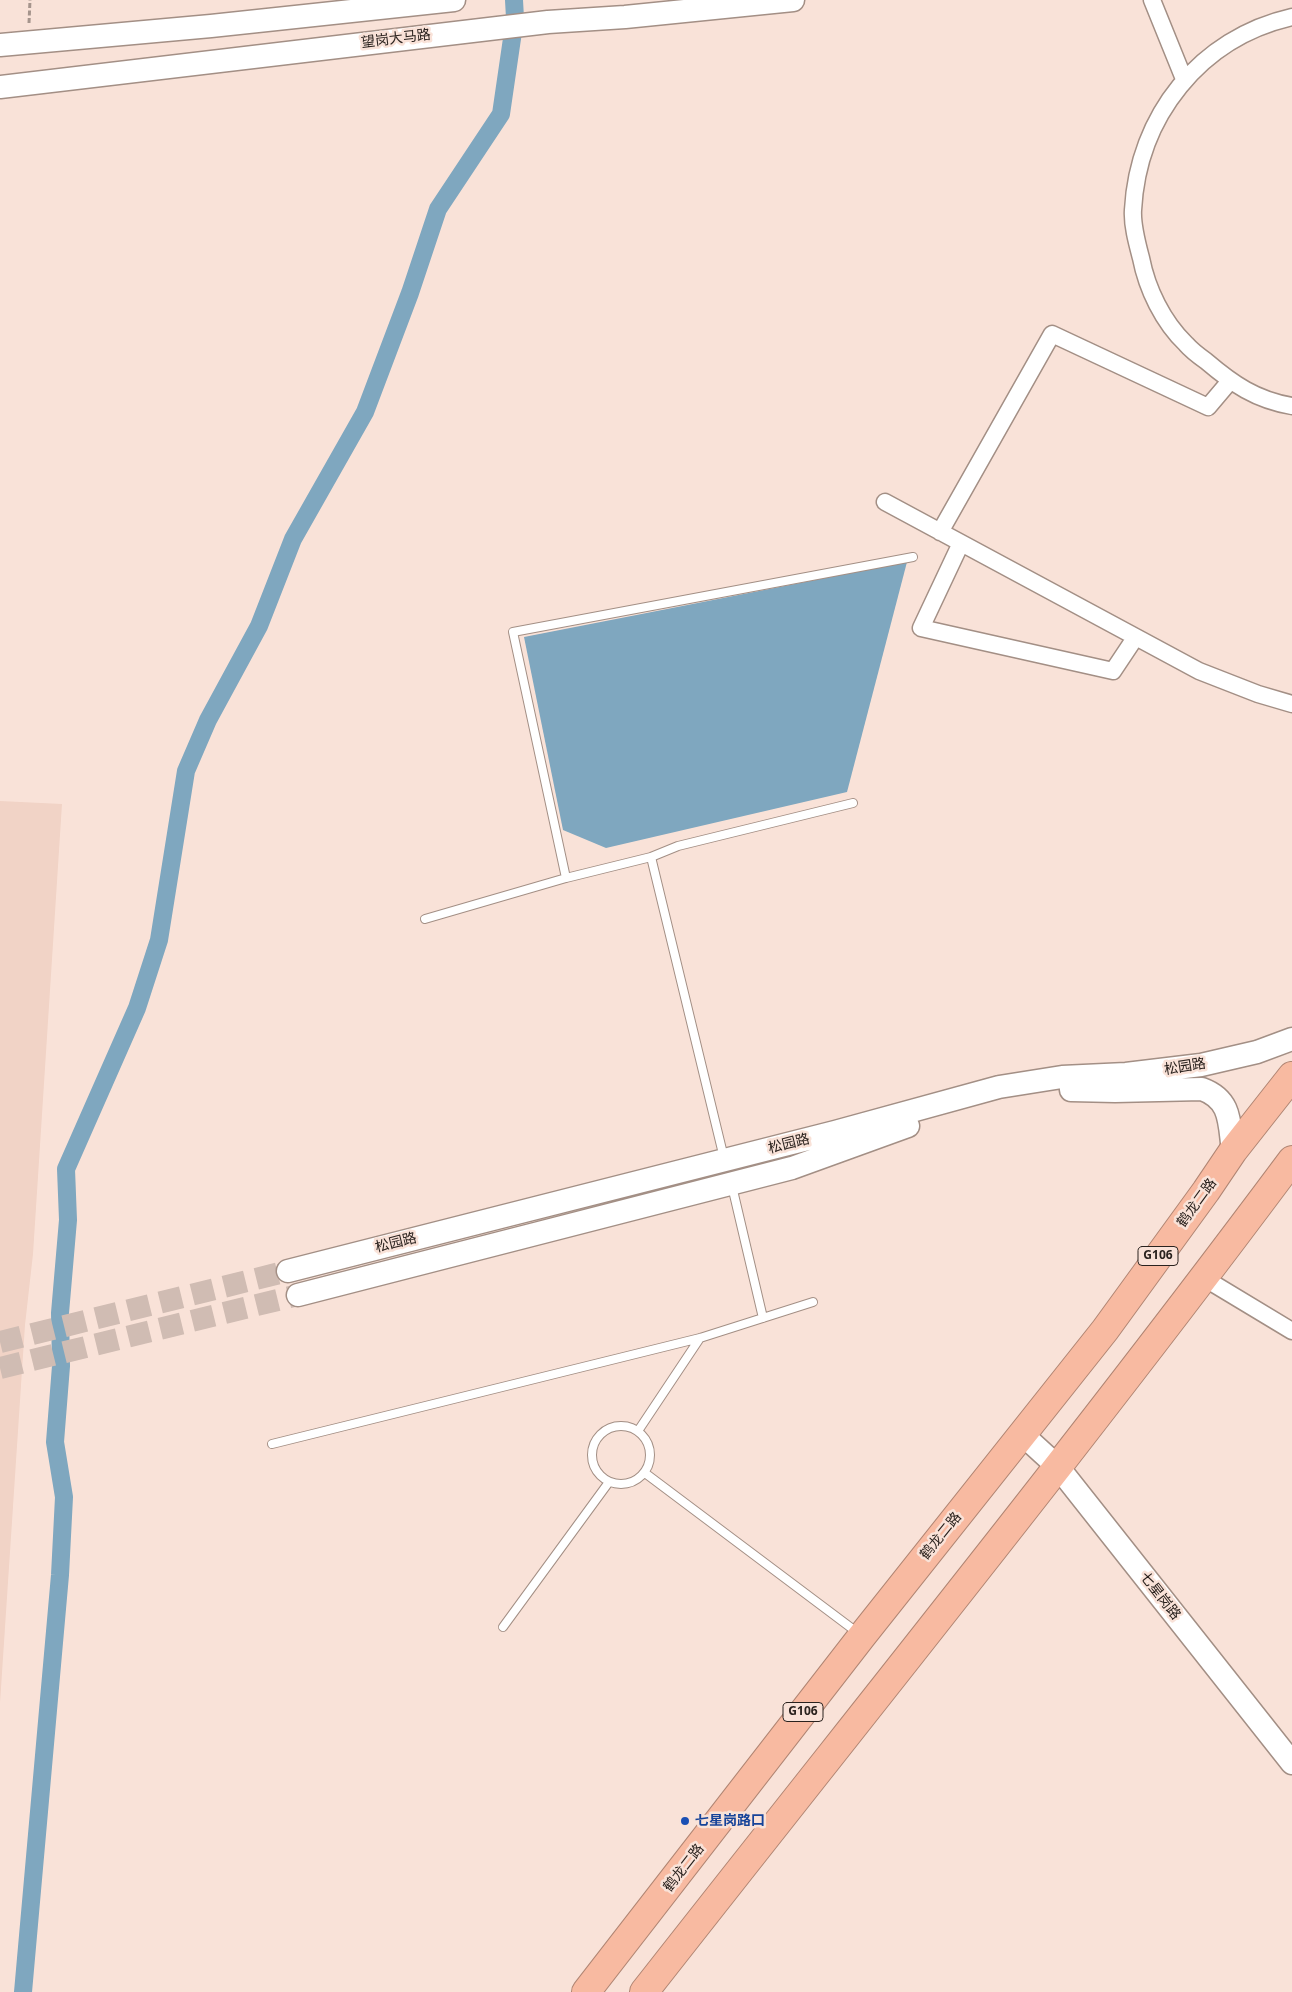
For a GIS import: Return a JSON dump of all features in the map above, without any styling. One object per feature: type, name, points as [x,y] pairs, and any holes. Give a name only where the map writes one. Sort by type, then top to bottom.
[{"type":"highway","name":"鹤龙二路","points":[[586,1992],[862,1636],[1105,1330],[1233,1151],[1292,1076]]},
{"type":"highway","points":[[644,1992],[1058,1467],[1204,1278],[1292,1160]]},
{"type":"street","points":[[0,45],[211,26],[454,0]]},
{"type":"street","name":"望岗大马路","points":[[0,87],[465,31],[793,0]]},
{"type":"street","points":[[1152,0],[1184,80]]},
{"type":"street","points":[[1292,17],[1260,26],[1233,40],[1206,60],[1184,80],[1167,102],[1153,128],[1143,155],[1133,211],[1143,268],[1153,296],[1185,344],[1230,381],[1255,395],[1292,406]]},
{"type":"street","points":[[940,532],[1052,334],[1208,407],[1230,381]]},
{"type":"street","points":[[885,502],[1199,671],[1258,694],[1292,704]]},
{"type":"street","points":[[961,543],[921,628],[1112,671],[1135,638]]},
{"type":"street","name":"松园路","points":[[288,1271],[835,1132],[999,1087],[1062,1077],[1126,1074],[1200,1065],[1257,1052],[1292,1039]]},
{"type":"street","name":"松园路","points":[[298,1295],[792,1168],[962,1108],[1021,1095],[1083,1089],[1115,1091],[1202,1089],[1224,1103],[1228,1116],[1233,1151]]},
{"type":"street","points":[[1204,1278],[1292,1331]]},
{"type":"street","name":"七星岗路","points":[[1023,1435],[1058,1467],[1292,1763]]},
{"type":"lane","points":[[566,878],[513,632],[913,557]]},
{"type":"lane","points":[[425,920],[566,878],[652,857],[678,846],[853,803]]},
{"type":"lane","points":[[652,857],[725,1160]]},
{"type":"lane","points":[[732,1184],[763,1318]]},
{"type":"lane","points":[[272,1444],[700,1338],[813,1302]]},
{"type":"lane","points":[[638,1431],[700,1338]]},
{"type":"lane","points":[[620,1426],[638,1431],[649,1446],[649,1464],[645,1472],[637,1480],[628,1484],[608,1482],[594,1468],[592,1448],[596,1440],[610,1428],[620,1426]]},
{"type":"lane","points":[[645,1472],[862,1636]]},
{"type":"lane","points":[[504,1627],[608,1482]]},
{"type":"path","points":[[29,23],[30,0]]},
{"type":"shaded area","points":[[0,801],[62,804],[33,1254],[25,1325],[0,1703]]},
{"type":"water","points":[[907,562],[847,792],[606,848],[563,830],[524,637]]},
{"type":"waterway","points":[[23,1992],[60,1575],[64,1497],[55,1442],[61,1366],[60,1313],[68,1220],[66,1169],[137,1008],[159,940],[186,771],[208,720],[259,626],[293,539],[365,412],[410,293],[438,209],[501,114],[515,18],[514,0]]},
{"type":"tunnel","points":[[0,1342],[288,1271]]},
{"type":"tunnel","points":[[0,1368],[298,1295]]},
{"type":"place","name":"七星岗路口","points":[[685,1821]]}]
